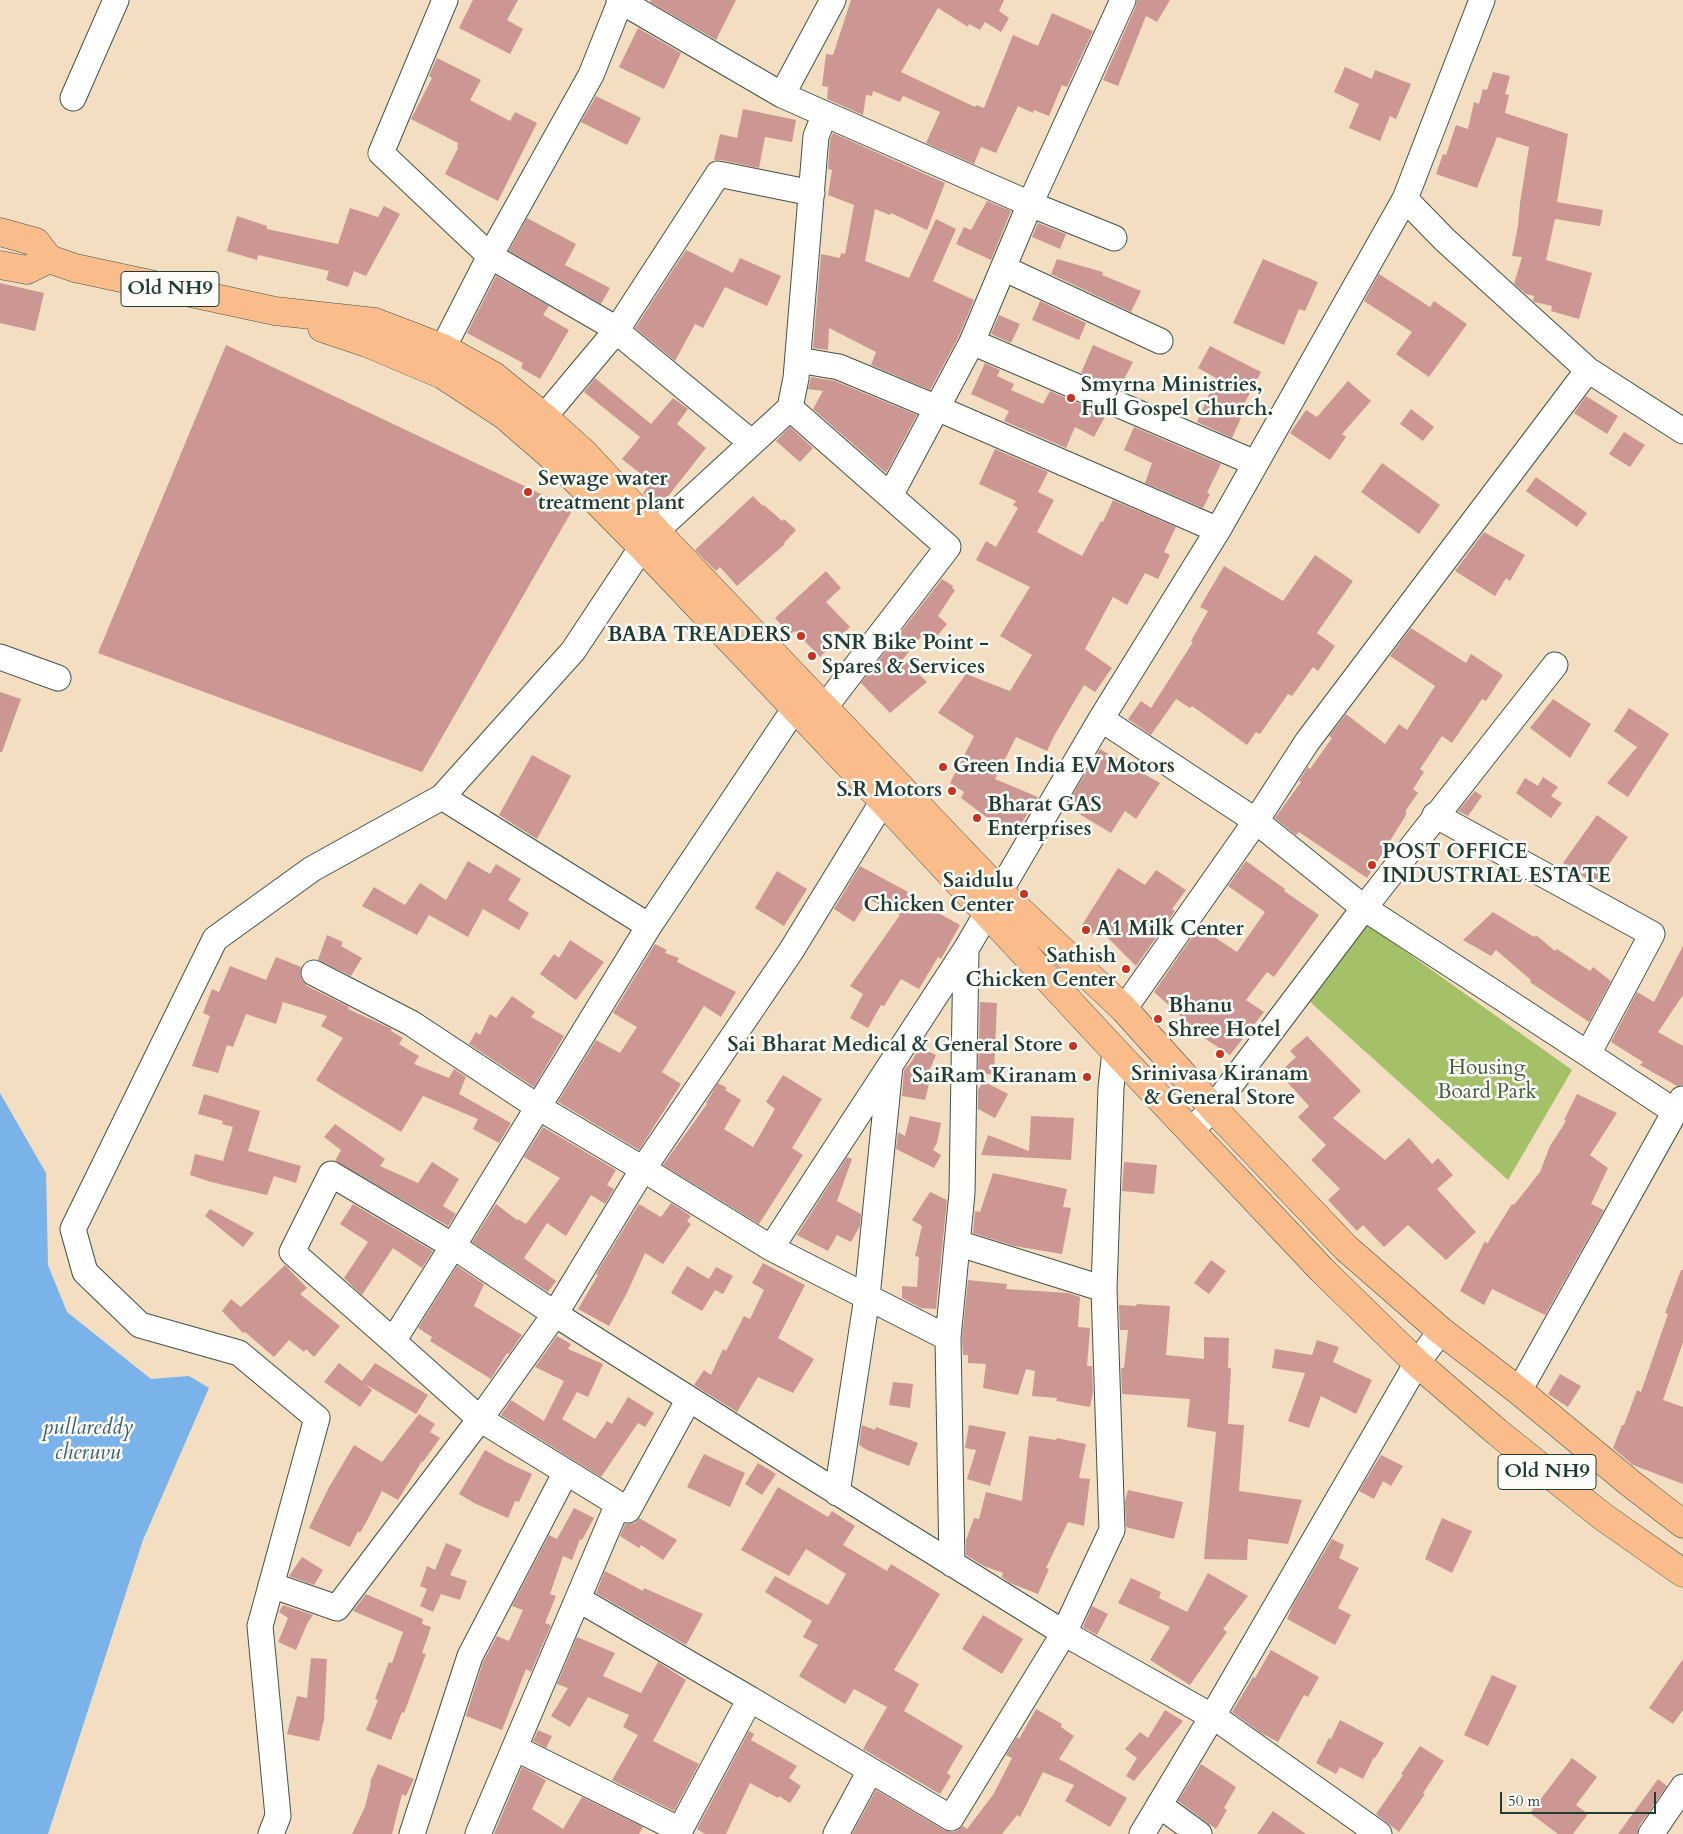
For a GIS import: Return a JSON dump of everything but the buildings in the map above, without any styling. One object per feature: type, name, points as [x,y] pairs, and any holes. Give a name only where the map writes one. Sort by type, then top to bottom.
[{"type":"main road","name":"Old NH9","points":[[0,232],[36,242],[49,259],[75,268],[269,310],[375,322],[443,348],[494,376],[585,454],[649,539],[795,708],[883,801],[994,902],[1124,1008],[1213,1108],[1346,1248],[1441,1331],[1519,1391],[1683,1524]]},
{"type":"main road","points":[[0,264],[27,270],[49,259]]},
{"type":"main road","name":"Old NH9","points":[[269,310],[368,344],[443,375],[504,414],[649,539],[824,708],[994,902],[1115,1051],[1321,1269],[1417,1363],[1497,1432],[1595,1510],[1683,1573]]},
{"type":"street","points":[[73,98],[116,0]]},
{"type":"street","points":[[445,0],[381,153],[490,256],[608,324],[752,443]]},
{"type":"street","points":[[443,348],[490,256],[591,75],[620,0],[782,94],[1030,204],[1114,238]]},
{"type":"street","points":[[782,94],[833,0]]},
{"type":"street","points":[[890,496],[972,342],[1030,204],[1123,0]]},
{"type":"street","points":[[771,1248],[966,949],[1101,719],[1218,530],[1405,199],[1482,0]]},
{"type":"street","points":[[271,1834],[278,1816],[260,1626],[318,1418],[239,1353],[140,1325],[85,1272],[73,1229],[215,938],[312,869],[442,797],[572,651],[649,539],[790,408],[798,360],[816,136],[825,114]]},
{"type":"street","points":[[544,417],[616,331],[718,174],[812,193]]},
{"type":"street","points":[[1405,199],[1445,240],[1588,370],[1683,431]]},
{"type":"street","points":[[1003,268],[1160,341]]},
{"type":"street","points":[[972,342],[1255,463]]},
{"type":"street","points":[[798,360],[839,367],[1218,530]]},
{"type":"street","points":[[1124,1008],[1256,821],[1307,742],[1588,370]]},
{"type":"street","points":[[790,408],[948,547],[824,708]]},
{"type":"street","points":[[0,657],[58,678]]},
{"type":"street","points":[[1191,1131],[1213,1108],[1435,815],[1555,665]]},
{"type":"street","points":[[393,1341],[648,926],[795,708]]},
{"type":"street","points":[[1101,719],[1256,821],[1364,908],[1588,1054],[1679,1104],[1519,1391]]},
{"type":"street","points":[[442,797],[648,926]]},
{"type":"street","points":[[271,1584],[337,1608],[480,1419],[555,1314],[643,1169],[791,951],[883,801]]},
{"type":"street","points":[[1435,815],[1652,934],[1588,1054]]},
{"type":"street","points":[[952,1564],[948,1338],[962,1193],[966,949]]},
{"type":"street","points":[[314,973],[411,1024],[538,1107],[771,1248],[948,1338]]},
{"type":"street","points":[[578,1599],[870,1771],[946,1826],[1064,1633],[1112,1530],[1104,1289],[1111,1088],[1115,1051]]},
{"type":"street","points":[[837,1493],[867,1297],[890,1066]]},
{"type":"street","points":[[689,1399],[628,1510],[480,1419],[292,1252],[332,1174],[453,1246],[555,1314],[952,1564],[1064,1633],[1212,1717],[1379,1834]]},
{"type":"street","points":[[957,1243],[1104,1289]]},
{"type":"street","points":[[1142,1834],[1417,1363],[1441,1331]]},
{"type":"street","points":[[412,1834],[470,1656],[566,1472]]},
{"type":"street","points":[[478,1834],[618,1504]]},
{"type":"street","points":[[514,1748],[679,1832],[750,1699]]},
{"type":"street","points":[[836,1834],[870,1771]]},
{"type":"street","points":[[1651,1834],[1683,1788]]},
{"type":"street","points":[[1159,1805],[1199,1834]]},
{"type":"green space","name":"Housing Board Park","points":[[1367,924],[1572,1070],[1508,1180],[1309,1001]]},
{"type":"water","name":"pullareddy cheruvu","points":[[0,1093],[46,1173],[48,1265],[67,1312],[151,1379],[189,1376],[209,1388],[143,1540],[48,1834],[0,1834]]},
{"type":"place","name":"Smyrna Ministries, Full Gospel Church.","points":[[1071,398]]},
{"type":"place","name":"Sewage water treatment plant","points":[[528,492]]},
{"type":"place","name":"BABA TREADERS","points":[[801,636]]},
{"type":"place","name":"SNR Bike Point - Spares & Services","points":[[812,656]]},
{"type":"place","name":"Green India EV Motors","points":[[943,767]]},
{"type":"place","name":"S.R Motors","points":[[952,791]]},
{"type":"place","name":"Bharat GAS Enterprises","points":[[977,818]]},
{"type":"place","name":"POST OFFICE INDUSTRIAL ESTATE","points":[[1372,865]]},
{"type":"place","name":"Saidulu Chicken Center","points":[[1024,894]]},
{"type":"place","name":"A1 Milk Center","points":[[1086,930]]},
{"type":"place","name":"Sathish Chicken Center","points":[[1126,969]]},
{"type":"place","name":"Bhanu Shree Hotel","points":[[1158,1019]]},
{"type":"place","name":"Sai Bharat Medical & General Store","points":[[1073,1046]]},
{"type":"place","name":"Srinivasa Kiranam & General Store","points":[[1220,1054]]},
{"type":"place","name":"SaiRam Kiranam","points":[[1087,1077]]}]
